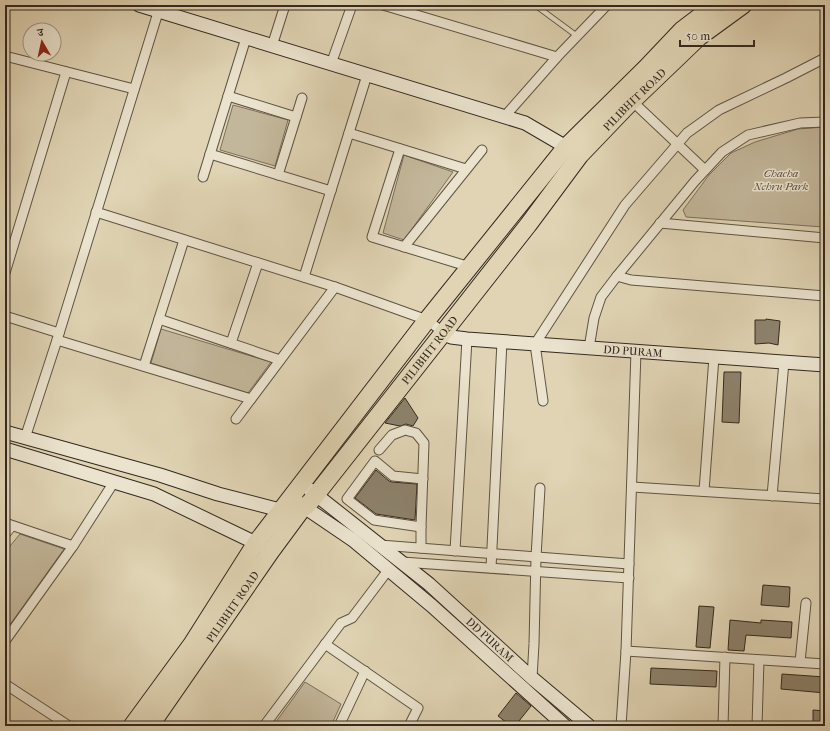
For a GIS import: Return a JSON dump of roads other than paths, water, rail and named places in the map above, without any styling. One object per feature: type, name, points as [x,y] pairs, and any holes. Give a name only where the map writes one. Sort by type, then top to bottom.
[{"type":"highway","points":[[132,726],[192,644],[256,542],[288,510],[302,483],[427,320],[470,268],[646,68],[682,30],[715,5]]},
{"type":"highway","name":"PILIBHIT ROAD","points":[[150,726],[271,551],[288,510],[302,509],[316,494],[528,225],[573,151],[632,101],[699,37],[743,5]]},
{"type":"street","points":[[139,5],[159,8],[246,38],[526,123],[573,151]]},
{"type":"street","points":[[272,46],[286,5]]},
{"type":"street","points":[[331,64],[352,5]]},
{"type":"street","points":[[383,5],[557,57]]},
{"type":"street","points":[[504,116],[557,57],[607,5]]},
{"type":"street","points":[[25,438],[159,8]]},
{"type":"street","points":[[203,177],[246,38]]},
{"type":"street","points":[[5,56],[134,89]]},
{"type":"street","points":[[543,401],[535,344],[625,205],[687,133],[719,110],[825,58]]},
{"type":"street","points":[[5,273],[66,72]]},
{"type":"street","points":[[304,277],[367,74]]},
{"type":"street","points":[[228,96],[296,117]]},
{"type":"street","points":[[278,175],[302,98]]},
{"type":"street","points":[[632,101],[705,170]]},
{"type":"street","points":[[589,348],[594,318],[601,297],[695,181],[722,152],[748,135],[800,123],[825,122]]},
{"type":"street","points":[[349,134],[466,169]]},
{"type":"street","points":[[400,149],[372,237],[470,268]]},
{"type":"street","points":[[404,247],[482,150]]},
{"type":"street","points":[[210,154],[331,191]]},
{"type":"street","points":[[96,212],[335,287],[427,320],[443,332]]},
{"type":"street","points":[[660,223],[825,238]]},
{"type":"street","points":[[144,366],[184,240]]},
{"type":"street","points":[[231,343],[258,263]]},
{"type":"street","points":[[617,276],[631,280],[825,296]]},
{"type":"street","points":[[236,419],[335,287]]},
{"type":"street","points":[[5,316],[144,366],[251,399]]},
{"type":"street","points":[[159,319],[280,360]]},
{"type":"street","name":"DD PURAM","points":[[443,332],[451,337],[467,339],[825,365]]},
{"type":"street","points":[[455,550],[467,339]]},
{"type":"street","points":[[491,568],[502,341]]},
{"type":"street","points":[[621,726],[629,578],[636,351]]},
{"type":"street","points":[[704,491],[714,357]]},
{"type":"street","points":[[772,496],[784,362]]},
{"type":"street","points":[[379,450],[392,434],[405,430],[416,433],[424,443],[421,548]]},
{"type":"street","points":[[5,432],[160,475],[218,494],[288,510]]},
{"type":"street","points":[[5,449],[154,494],[256,542],[271,551]]},
{"type":"street","points":[[421,527],[374,520],[347,498],[375,461],[393,476],[423,479]]},
{"type":"street","points":[[7,635],[73,546],[114,482]]},
{"type":"street","name":"DD PURAM","points":[[302,483],[429,584],[532,678],[589,726]]},
{"type":"street","points":[[632,487],[825,499]]},
{"type":"street","points":[[532,678],[540,488]]},
{"type":"street","name":"DD PURAM","points":[[305,507],[353,540],[389,569],[565,726]]},
{"type":"street","points":[[5,524],[73,546]]},
{"type":"street","points":[[380,545],[629,564]]},
{"type":"street","points":[[402,562],[629,578]]},
{"type":"street","points":[[264,726],[324,644],[341,623],[352,618],[389,569]]},
{"type":"street","points":[[800,662],[806,603]]},
{"type":"street","points":[[324,644],[418,708],[409,726]]},
{"type":"street","points":[[626,651],[825,664]]},
{"type":"street","points":[[723,726],[725,657]]},
{"type":"street","points":[[756,726],[760,660]]},
{"type":"street","points":[[339,726],[365,671]]},
{"type":"street","points":[[5,684],[69,726]]},
{"type":"lane","points":[[535,5],[577,36]]},
{"type":"lane","points":[[5,538],[14,527]]},
{"type":"park label","name":"Chacha Nehru Park","points":[[781,179]]}]
